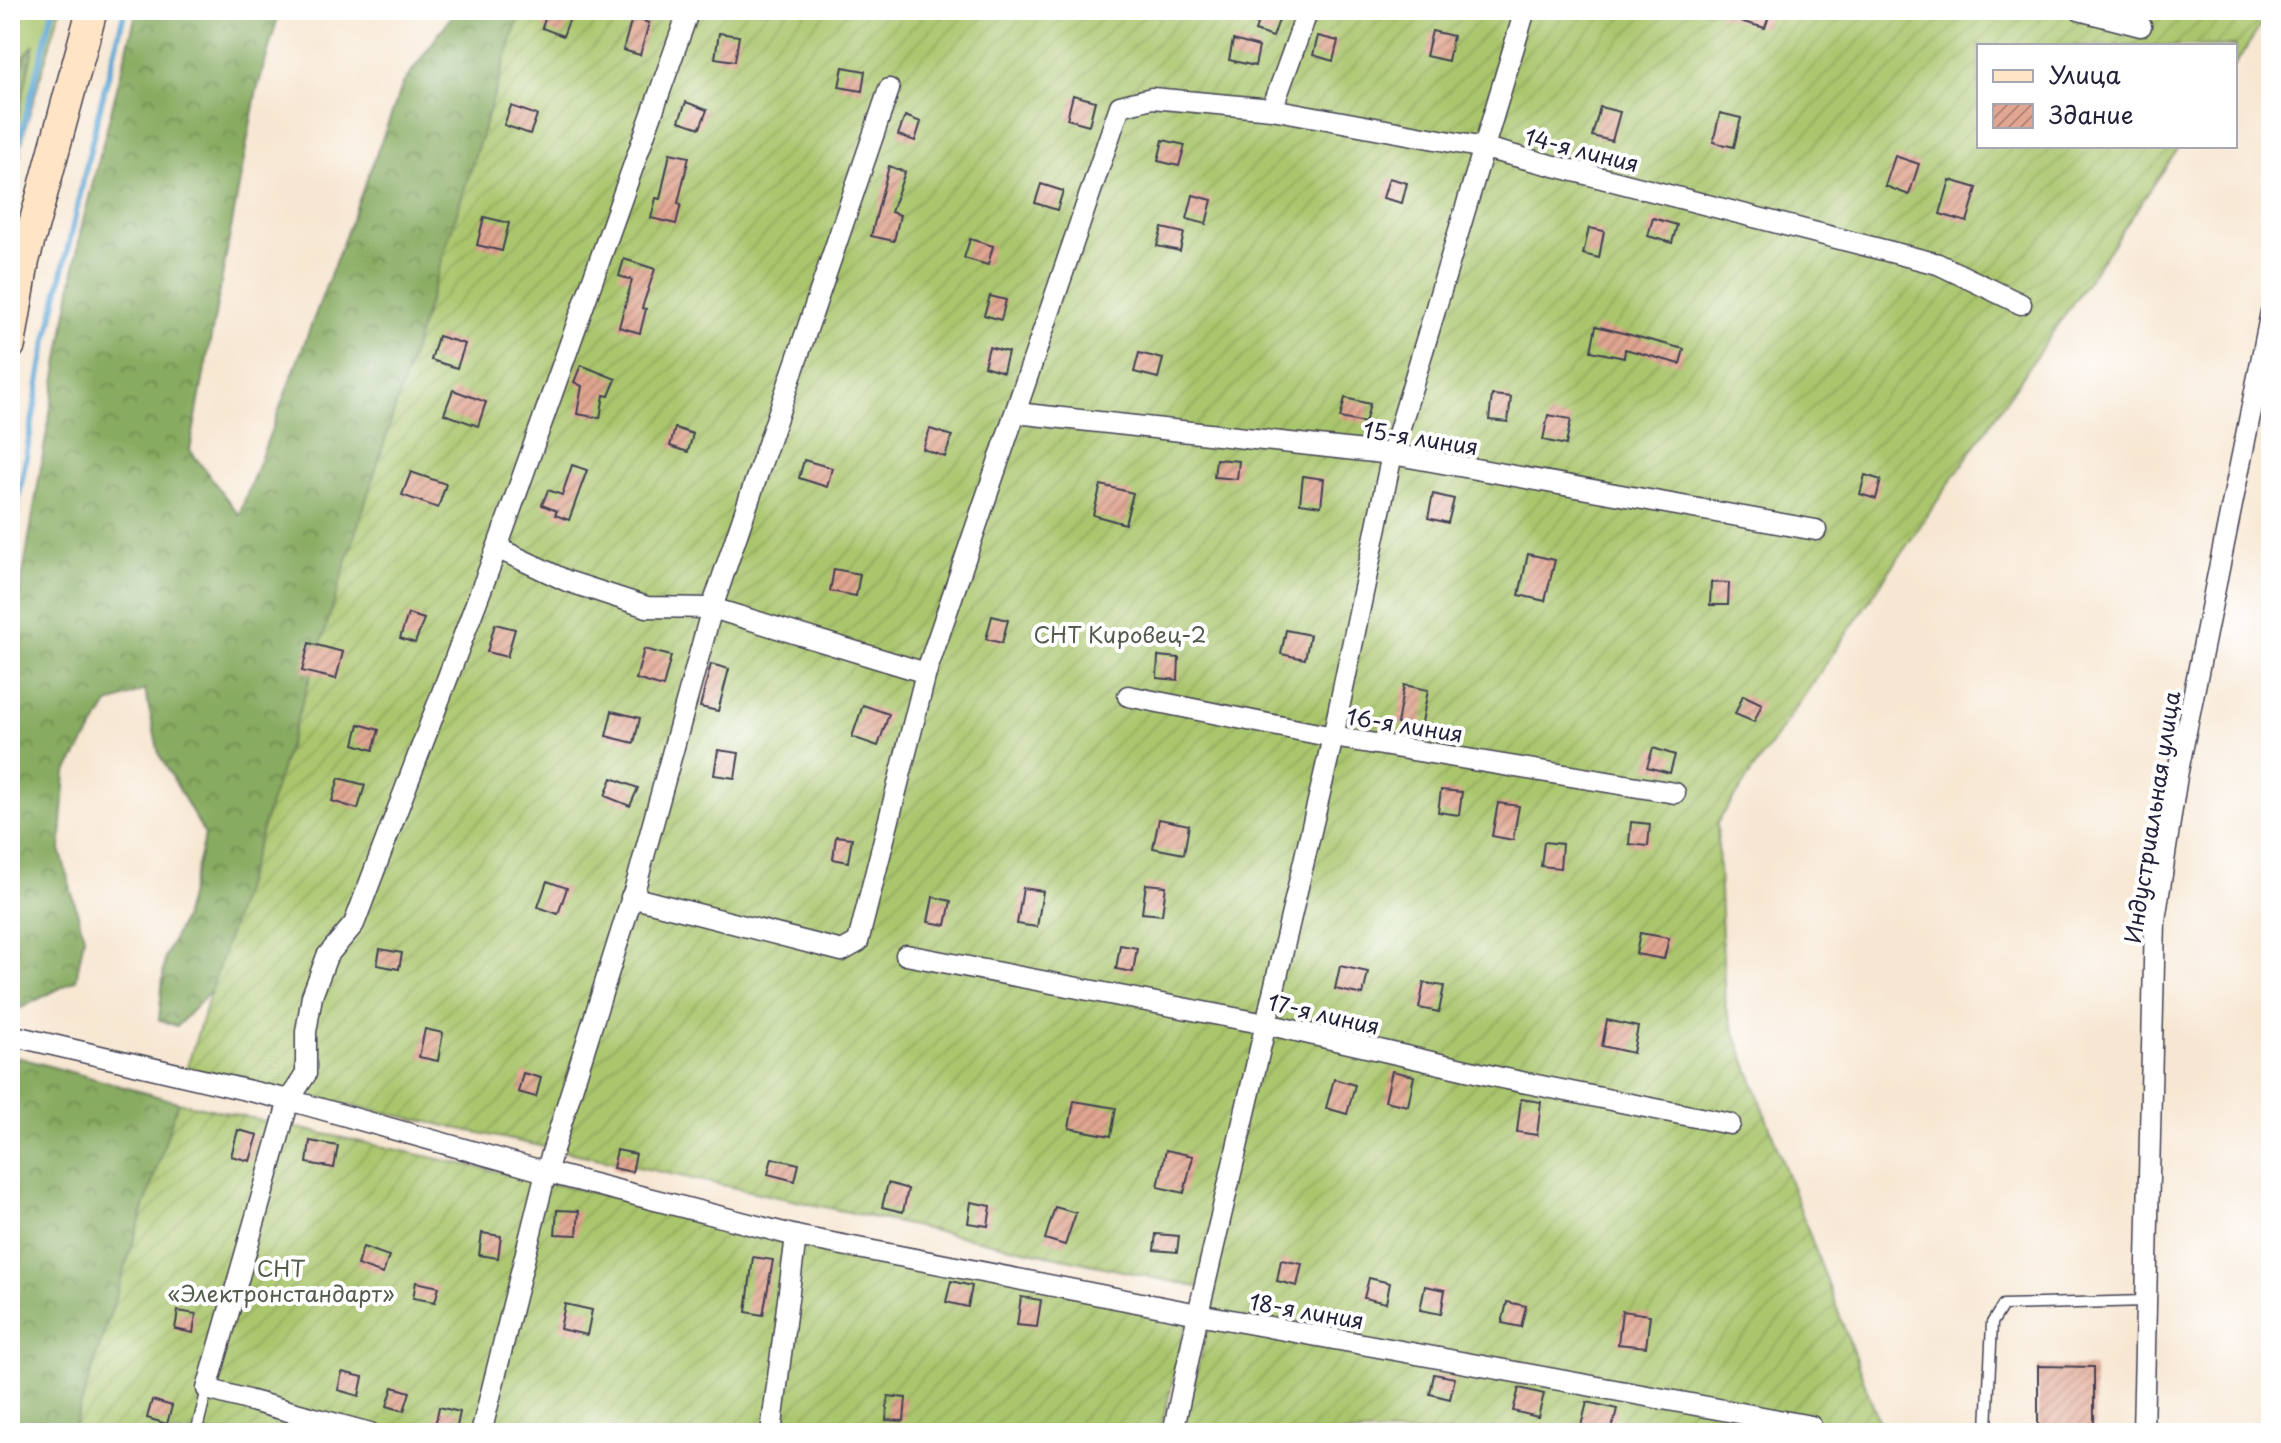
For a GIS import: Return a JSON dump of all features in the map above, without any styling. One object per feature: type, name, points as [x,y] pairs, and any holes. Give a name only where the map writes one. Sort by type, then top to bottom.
[{"type":"main road","points":[[10,345],[24,261],[92,10]]},
{"type":"street","points":[[370,1433],[207,1389],[289,1100],[306,1074],[306,1032],[312,996],[327,956],[354,924],[497,548],[689,10]]},
{"type":"street","points":[[1272,109],[1308,10]]},
{"type":"street","points":[[1173,1433],[1333,737],[1392,454],[1525,10]]},
{"type":"street","points":[[2079,10],[2141,26]]},
{"type":"street","points":[[481,1433],[546,1172],[631,897],[712,608],[889,89]]},
{"type":"street","name":"14-я линия","points":[[1016,413],[1120,106],[1152,98],[1272,109],[1484,148],[1938,264],[2021,304]]},
{"type":"street","name":"Индустриальная улица","points":[[2143,1433],[2155,920],[2177,776],[2271,312]]},
{"type":"street","points":[[631,897],[842,951],[858,942],[926,673],[1016,413]]},
{"type":"street","name":"15-я линия","points":[[1016,413],[1392,454],[1816,530]]},
{"type":"street","points":[[497,548],[567,581],[647,607],[712,608],[926,673]]},
{"type":"street","name":"16-я линия","points":[[1128,696],[1333,737],[1675,793]]},
{"type":"street","name":"17-я линия","points":[[906,955],[1266,1024],[1497,1077],[1730,1124]]},
{"type":"street","name":"18-я линия","points":[[10,1035],[289,1100],[546,1172],[796,1236],[1198,1314],[1811,1426]]},
{"type":"street","points":[[771,1433],[796,1236]]},
{"type":"lane","points":[[1987,1429],[1992,1323],[2003,1305],[2146,1301]]},
{"type":"lane","points":[[196,1433],[207,1389]]},
{"type":"green space","points":[[10,10],[60,10],[24,133],[10,207],[10,154],[33,46],[20,61],[10,92]]},
{"type":"green space","points":[[137,10],[280,10],[256,94],[190,450],[239,515],[403,84],[456,10],[521,10],[212,990],[177,1026],[159,1020],[165,957],[183,919],[205,835],[159,754],[145,690],[108,704],[66,773],[60,849],[84,937],[76,980],[21,1008],[10,1007],[10,651],[81,229]]},
{"type":"green space","name":"СНТ Кировец-2","points":[[521,10],[2271,10],[2237,62],[2237,44],[1977,44],[1977,148],[2179,148],[1717,823],[1725,1006],[1883,1433],[1182,1433],[1216,1291],[186,1070]]},
{"type":"green space","points":[[34,44],[10,154],[10,109],[14,83]]},
{"type":"green space","points":[[10,1055],[178,1102],[72,1433],[10,1433]]},
{"type":"green space","name":"СНТ «Электронстандарт»","points":[[178,1102],[779,1233],[1190,1309],[1160,1433],[72,1433]]},
{"type":"building","points":[[548,10],[573,10],[563,36],[542,28]]},
{"type":"building","points":[[1718,10],[1771,10],[1765,28],[1718,15]]},
{"type":"building","points":[[1262,11],[1280,17],[1273,37],[1255,31]]},
{"type":"building","points":[[632,18],[649,23],[640,55],[623,50]]},
{"type":"building","points":[[1432,31],[1453,36],[1448,61],[1426,56]]},
{"type":"building","points":[[719,33],[739,36],[735,61],[715,58]]},
{"type":"building","points":[[1318,36],[1338,41],[1333,61],[1313,55]]},
{"type":"building","points":[[1233,40],[1259,47],[1255,66],[1229,60]]},
{"type":"building","points":[[843,67],[865,71],[862,91],[839,87]]},
{"type":"building","points":[[1073,95],[1095,101],[1089,125],[1067,119]]},
{"type":"building","points":[[686,102],[707,110],[700,128],[679,121]]},
{"type":"building","points":[[511,106],[537,115],[530,134],[504,125]]},
{"type":"building","points":[[1600,107],[1620,112],[1612,141],[1592,136]]},
{"type":"building","points":[[1720,113],[1741,118],[1734,147],[1713,142]]},
{"type":"building","points":[[905,116],[921,122],[915,141],[898,135]]},
{"type":"building","points":[[1163,140],[1185,145],[1179,166],[1158,161]]},
{"type":"building","points":[[670,153],[689,157],[676,224],[651,218],[656,198],[660,199]]},
{"type":"building","points":[[1895,156],[1919,164],[1909,195],[1885,186]]},
{"type":"building","points":[[889,166],[905,172],[891,212],[900,215],[894,241],[871,236]]},
{"type":"building","points":[[1389,178],[1407,183],[1402,203],[1383,198]]},
{"type":"building","points":[[1950,180],[1977,188],[1967,222],[1940,214]]},
{"type":"building","points":[[1041,184],[1063,191],[1057,210],[1035,203]]},
{"type":"building","points":[[1193,195],[1212,200],[1206,224],[1187,219]]},
{"type":"building","points":[[484,217],[509,223],[502,251],[477,245]]},
{"type":"building","points":[[1653,218],[1677,225],[1672,243],[1648,236]]},
{"type":"building","points":[[1162,228],[1184,233],[1180,251],[1157,246]]},
{"type":"building","points":[[1589,228],[1604,231],[1599,258],[1583,254]]},
{"type":"building","points":[[970,239],[993,246],[988,265],[964,258]]},
{"type":"building","points":[[624,259],[655,269],[642,308],[646,309],[640,333],[619,327],[632,280],[619,276]]},
{"type":"building","points":[[990,296],[1006,300],[1001,320],[984,315]]},
{"type":"building","points":[[1596,326],[1684,349],[1680,364],[1625,349],[1624,358],[1591,351]]},
{"type":"building","points":[[438,336],[465,344],[457,368],[431,360]]},
{"type":"building","points":[[989,347],[1008,352],[1003,372],[984,366]]},
{"type":"building","points":[[1139,353],[1163,359],[1158,378],[1134,372]]},
{"type":"building","points":[[581,365],[616,379],[609,396],[604,395],[600,418],[577,414],[582,386],[574,382]]},
{"type":"building","points":[[453,390],[486,402],[478,426],[444,414]]},
{"type":"building","points":[[1492,395],[1511,397],[1508,422],[1489,420]]},
{"type":"building","points":[[1345,398],[1370,404],[1365,423],[1340,418]]},
{"type":"building","points":[[1548,415],[1571,419],[1566,445],[1543,440]]},
{"type":"building","points":[[675,428],[693,434],[688,452],[670,446]]},
{"type":"building","points":[[930,429],[952,436],[945,457],[923,449]]},
{"type":"building","points":[[1216,459],[1239,461],[1237,479],[1214,477]]},
{"type":"building","points":[[804,460],[832,468],[827,487],[799,478]]},
{"type":"building","points":[[572,465],[587,470],[569,520],[555,515],[557,511],[542,505],[548,490],[562,495]]},
{"type":"building","points":[[411,472],[446,484],[438,508],[402,495]]},
{"type":"building","points":[[1865,475],[1881,480],[1876,499],[1860,494]]},
{"type":"building","points":[[1303,476],[1324,479],[1321,506],[1300,503]]},
{"type":"building","points":[[1101,485],[1133,493],[1125,524],[1093,515]]},
{"type":"building","points":[[1433,494],[1454,499],[1448,523],[1428,518]]},
{"type":"building","points":[[1528,554],[1555,560],[1545,601],[1519,595]]},
{"type":"building","points":[[834,569],[860,574],[856,596],[830,591]]},
{"type":"building","points":[[1711,582],[1729,583],[1728,605],[1710,605]]},
{"type":"building","points":[[408,614],[424,619],[415,643],[400,638]]},
{"type":"building","points":[[992,616],[1008,620],[1002,643],[986,639]]},
{"type":"building","points":[[495,624],[515,629],[507,657],[487,652]]},
{"type":"building","points":[[1286,630],[1310,635],[1305,659],[1281,654]]},
{"type":"building","points":[[309,643],[343,652],[336,679],[302,671]]},
{"type":"building","points":[[644,649],[671,656],[663,687],[636,679]]},
{"type":"building","points":[[1158,656],[1179,658],[1178,680],[1157,678]]},
{"type":"building","points":[[711,664],[729,669],[718,711],[700,707]]},
{"type":"building","points":[[1404,685],[1428,690],[1421,728],[1397,724]]},
{"type":"building","points":[[1743,695],[1762,704],[1754,722],[1735,714]]},
{"type":"building","points":[[863,705],[889,714],[878,746],[852,737]]},
{"type":"building","points":[[612,711],[640,718],[634,743],[606,736]]},
{"type":"building","points":[[359,724],[379,730],[373,750],[354,744]]},
{"type":"building","points":[[1653,748],[1675,755],[1670,773],[1647,767]]},
{"type":"building","points":[[718,750],[739,753],[735,778],[714,775]]},
{"type":"building","points":[[339,778],[365,785],[358,809],[332,801]]},
{"type":"building","points":[[612,778],[638,788],[630,806],[605,796]]},
{"type":"building","points":[[1441,790],[1462,792],[1459,815],[1438,812]]},
{"type":"building","points":[[1498,803],[1519,806],[1513,840],[1492,836]]},
{"type":"building","points":[[1159,819],[1189,825],[1184,854],[1153,848]]},
{"type":"building","points":[[1631,822],[1650,824],[1648,846],[1629,844]]},
{"type":"building","points":[[836,836],[852,838],[848,862],[833,859]]},
{"type":"building","points":[[1544,842],[1562,844],[1560,868],[1541,866]]},
{"type":"building","points":[[547,881],[567,888],[558,914],[538,907]]},
{"type":"building","points":[[1146,884],[1166,886],[1162,915],[1142,913]]},
{"type":"building","points":[[1023,888],[1043,891],[1037,927],[1017,924]]},
{"type":"building","points":[[933,897],[951,901],[946,925],[928,922]]},
{"type":"building","points":[[1640,933],[1669,938],[1664,959],[1636,954]]},
{"type":"building","points":[[1120,945],[1137,948],[1133,972],[1116,969]]},
{"type":"building","points":[[380,949],[402,953],[399,969],[377,965]]},
{"type":"building","points":[[1340,966],[1368,972],[1363,995],[1335,989]]},
{"type":"building","points":[[1424,983],[1444,986],[1439,1012],[1419,1008]]},
{"type":"building","points":[[1607,1020],[1638,1027],[1633,1053],[1602,1046]]},
{"type":"building","points":[[425,1029],[443,1033],[438,1061],[419,1057]]},
{"type":"building","points":[[1392,1071],[1414,1076],[1408,1106],[1385,1101]]},
{"type":"building","points":[[523,1073],[541,1078],[536,1097],[518,1092]]},
{"type":"building","points":[[1334,1079],[1355,1085],[1347,1114],[1326,1108]]},
{"type":"building","points":[[1521,1099],[1541,1102],[1537,1135],[1517,1132]]},
{"type":"building","points":[[1074,1101],[1116,1108],[1111,1136],[1069,1128]]},
{"type":"building","points":[[238,1130],[258,1135],[250,1161],[231,1156]]},
{"type":"building","points":[[310,1141],[338,1146],[334,1168],[307,1163]]},
{"type":"building","points":[[617,1150],[636,1154],[632,1172],[613,1168]]},
{"type":"building","points":[[1166,1150],[1193,1156],[1184,1193],[1158,1187]]},
{"type":"building","points":[[772,1158],[799,1164],[795,1181],[768,1174]]},
{"type":"building","points":[[888,1183],[908,1189],[903,1212],[882,1207]]},
{"type":"building","points":[[971,1202],[991,1206],[988,1226],[968,1223]]},
{"type":"building","points":[[1055,1207],[1076,1213],[1065,1245],[1045,1239]]},
{"type":"building","points":[[557,1210],[579,1211],[577,1235],[555,1234]]},
{"type":"building","points":[[482,1233],[501,1236],[498,1258],[479,1255]]},
{"type":"building","points":[[1156,1234],[1179,1236],[1177,1252],[1154,1250]]},
{"type":"building","points":[[363,1247],[389,1256],[383,1274],[357,1265]]},
{"type":"building","points":[[753,1257],[773,1260],[763,1315],[746,1312]]},
{"type":"building","points":[[1281,1260],[1302,1264],[1297,1286],[1277,1281]]},
{"type":"building","points":[[1369,1278],[1390,1283],[1386,1303],[1364,1298]]},
{"type":"building","points":[[951,1281],[972,1286],[968,1307],[946,1302]]},
{"type":"building","points":[[416,1282],[439,1287],[435,1302],[413,1298]]},
{"type":"building","points":[[1425,1286],[1445,1290],[1441,1314],[1420,1310]]},
{"type":"building","points":[[1021,1297],[1041,1300],[1037,1327],[1017,1325]]},
{"type":"building","points":[[1507,1302],[1526,1306],[1521,1327],[1502,1323]]},
{"type":"building","points":[[565,1304],[592,1310],[587,1335],[560,1329]]},
{"type":"building","points":[[178,1311],[196,1314],[193,1333],[175,1329]]},
{"type":"building","points":[[1622,1311],[1650,1315],[1646,1347],[1618,1344]]},
{"type":"building","points":[[2038,1366],[2094,1367],[2094,1433],[2038,1433]]},
{"type":"building","points":[[342,1372],[363,1377],[359,1396],[338,1390]]},
{"type":"building","points":[[1434,1374],[1455,1378],[1450,1399],[1430,1394]]},
{"type":"building","points":[[393,1387],[410,1392],[404,1411],[387,1406]]},
{"type":"building","points":[[1519,1388],[1544,1394],[1538,1417],[1513,1411]]},
{"type":"building","points":[[888,1396],[906,1398],[904,1421],[886,1420]]},
{"type":"building","points":[[152,1400],[172,1406],[167,1424],[147,1418]]},
{"type":"building","points":[[1587,1402],[1617,1409],[1611,1433],[1581,1426]]},
{"type":"building","points":[[439,1407],[460,1412],[456,1431],[435,1426]]},
{"type":"waterway","points":[[10,179],[53,10]]},
{"type":"waterway","points":[[10,547],[44,354],[125,10]]}]
